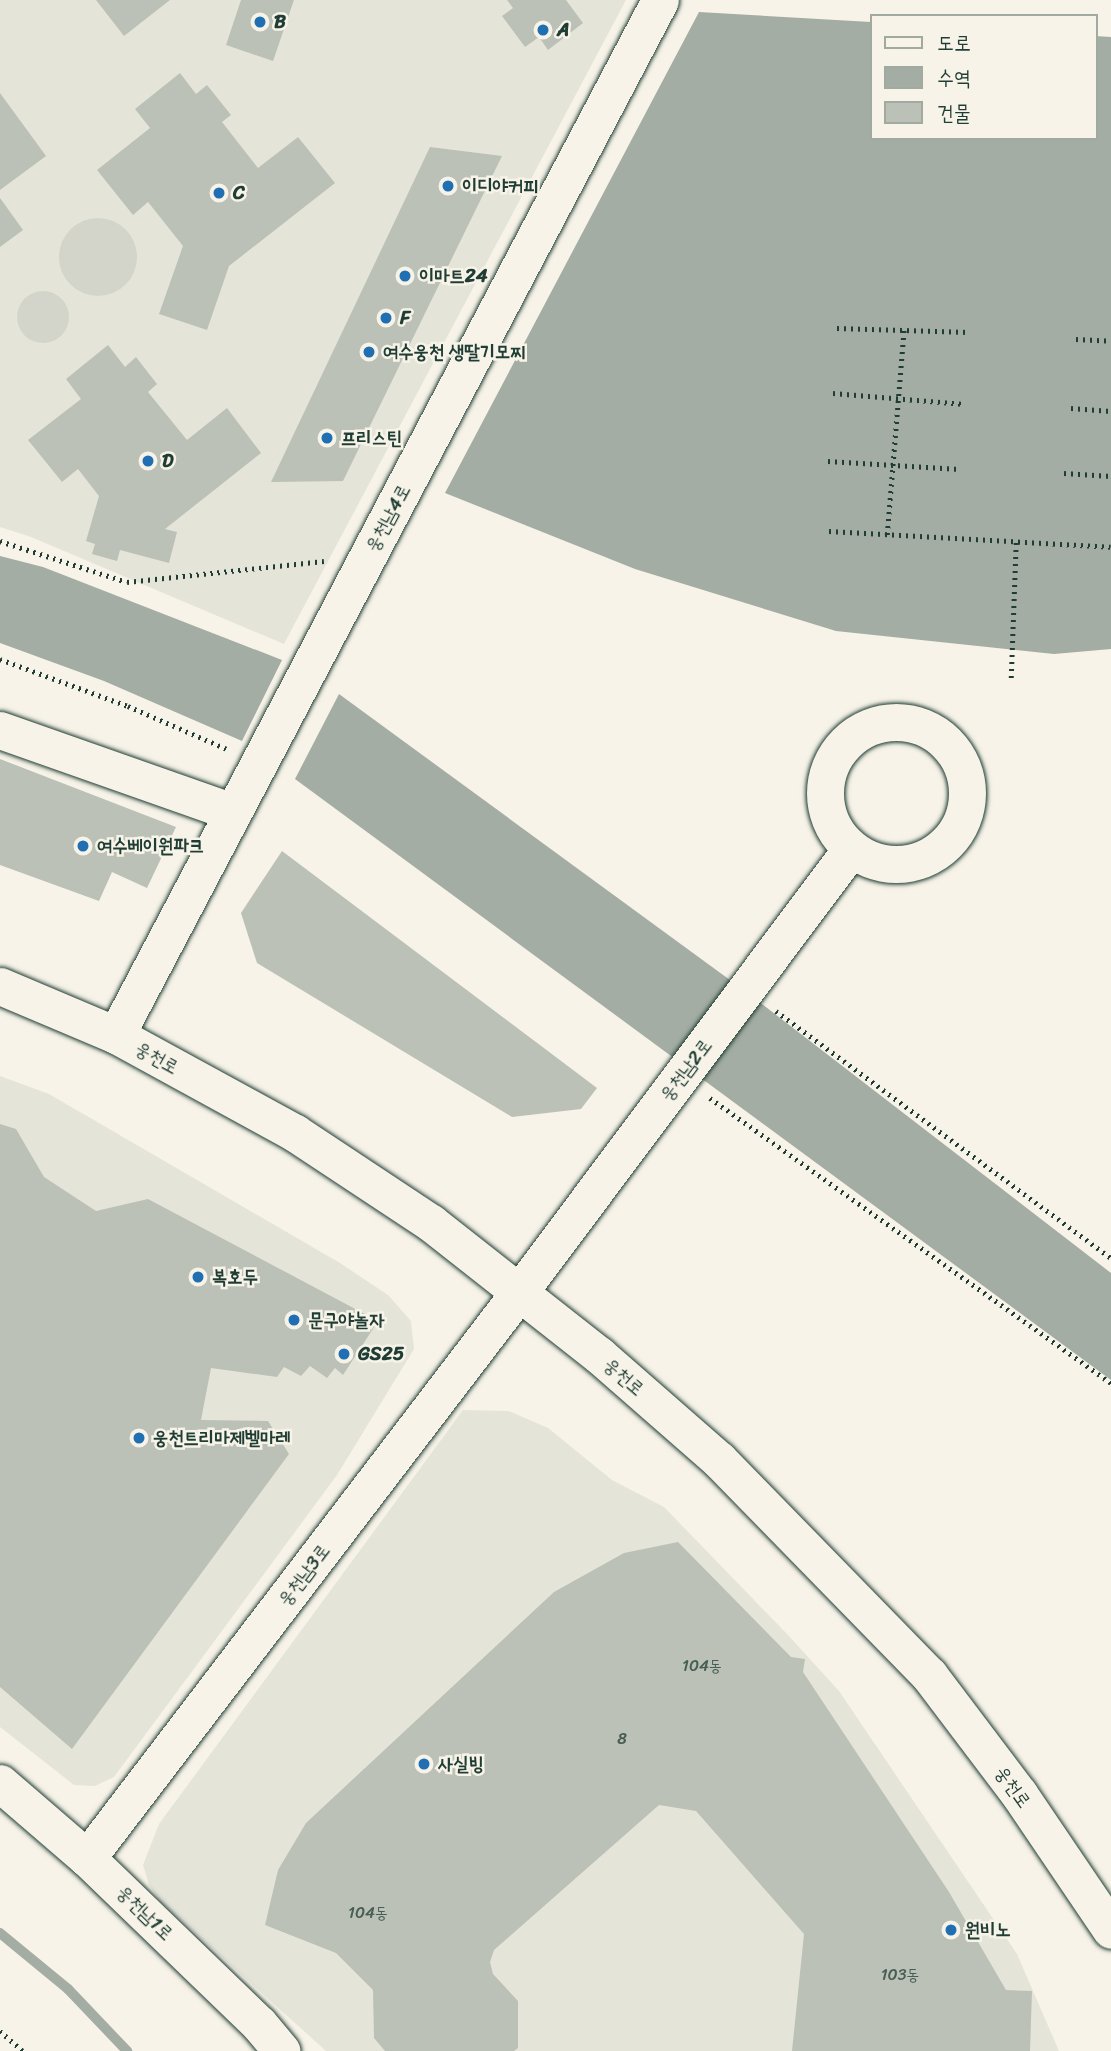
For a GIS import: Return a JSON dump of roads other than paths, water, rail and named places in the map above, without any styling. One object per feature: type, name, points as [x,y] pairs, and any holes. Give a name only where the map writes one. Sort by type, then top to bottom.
[{"type":"street","name":"웅천남4로","points":[[116,1035],[660,0]]},
{"type":"street","points":[[0,730],[233,812]]},
{"type":"street","name":"웅천남2로","points":[[520,1291],[851,849]]},
{"type":"street","name":"웅천로","points":[[0,986],[116,1035],[295,1133],[431,1223],[520,1291],[719,1460],[929,1675],[1019,1794],[1111,1930]]},
{"type":"street","name":"웅천남3로","points":[[88,1858],[520,1291]]},
{"type":"street","name":"웅천남1로","points":[[0,1783],[88,1858],[259,2024],[282,2051]]},
{"type":"water","points":[[699,12],[870,22],[870,140],[1097,140],[1097,36],[1111,37],[1111,649],[1054,654],[836,631],[635,569],[445,493]]},
{"type":"water","points":[[0,556],[43,567],[282,660],[242,741],[104,681],[0,643]]},
{"type":"water","points":[[339,694],[745,991],[1111,1273],[1111,1380],[295,779]]},
{"type":"waterway","points":[[0,1933],[68,1989],[127,2051]]},
{"type":"place","name":"B","points":[[260,22]]},
{"type":"place","name":"A","points":[[543,30]]},
{"type":"place","name":"이디야커피","points":[[448,186]]},
{"type":"place","name":"C","points":[[219,193]]},
{"type":"place","name":"이마트24","points":[[405,276]]},
{"type":"place","name":"F","points":[[386,318]]},
{"type":"place","name":"여수웅천 생딸기모찌","points":[[369,352]]},
{"type":"place","name":"프리스틴","points":[[327,438]]},
{"type":"place","name":"D","points":[[148,461]]},
{"type":"place","name":"여수베이원파크","points":[[83,846]]},
{"type":"place","name":"복호두","points":[[198,1277]]},
{"type":"place","name":"문구야놀자","points":[[294,1320]]},
{"type":"place","name":"GS25","points":[[344,1354]]},
{"type":"place","name":"웅천트리마제벨마레","points":[[139,1438]]},
{"type":"place","name":"사실빙","points":[[424,1764]]},
{"type":"place","name":"원비노","points":[[951,1930]]}]
